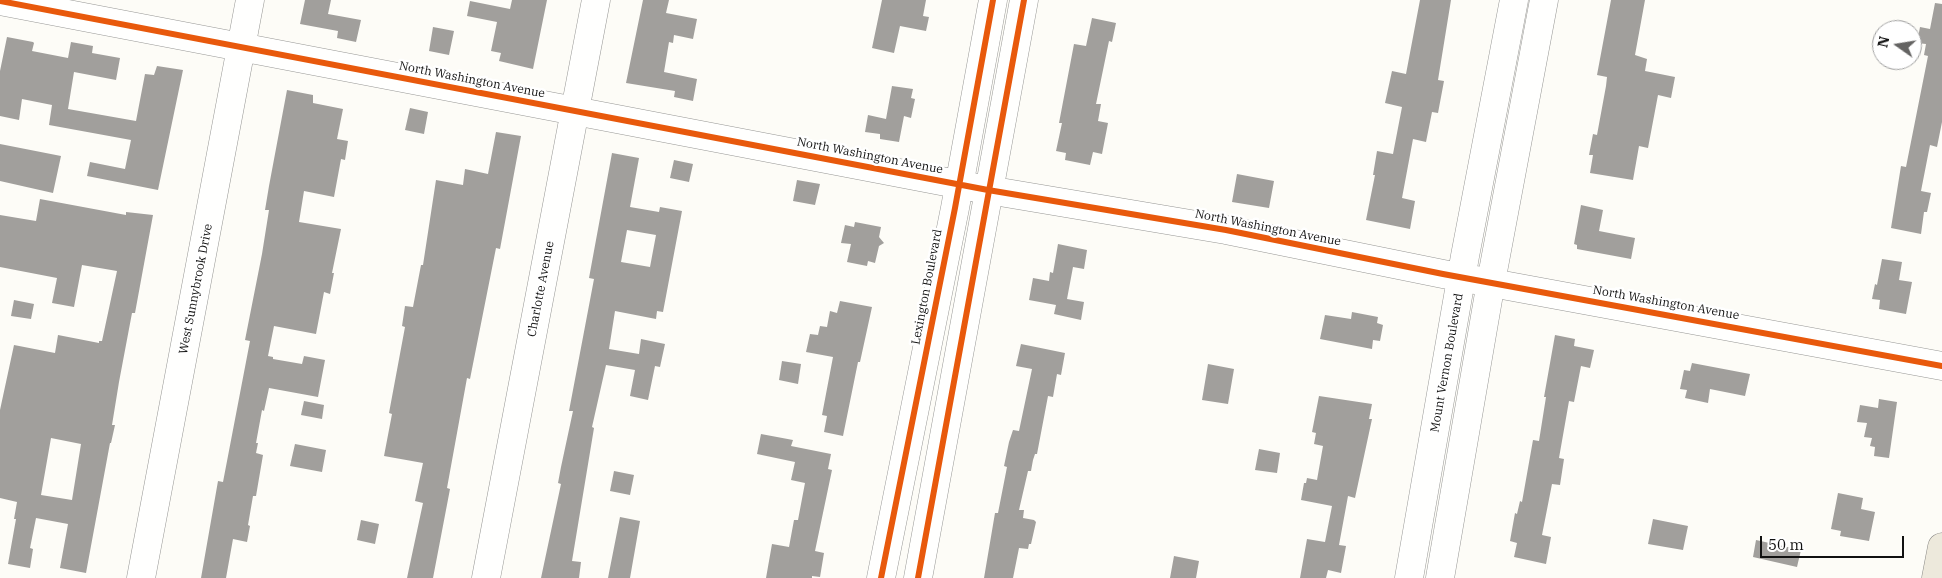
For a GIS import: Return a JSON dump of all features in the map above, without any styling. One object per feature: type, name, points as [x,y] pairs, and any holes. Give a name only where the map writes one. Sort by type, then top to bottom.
[{"type":"main road","points":[[1936,578],[1942,547]]},
{"type":"street","name":"West Sunnybrook Drive","points":[[141,578],[250,0]]},
{"type":"street","name":"Charlotte Avenue","points":[[486,578],[596,0]]},
{"type":"street","name":"Lexington Boulevard","points":[[881,578],[959,185],[993,0]]},
{"type":"street","points":[[918,578],[1024,0]]},
{"type":"street","name":"Mount Vernon Boulevard","points":[[1409,578],[1462,276],[1514,0]]},
{"type":"street","points":[[1440,578],[1491,282],[1544,0]]},
{"type":"street","name":"North Washington Avenue","points":[[0,2],[959,185],[1226,230],[1491,282],[1942,366]]},
{"type":"street","points":[[890,531],[926,538]]},
{"type":"building","points":[[305,0],[331,0],[328,14],[361,20],[356,42],[337,38],[338,31],[300,24]]},
{"type":"building","points":[[512,0],[547,0],[533,69],[499,61],[501,53],[491,51],[497,22],[467,16],[470,1],[510,9]]},
{"type":"building","points":[[643,0],[669,0],[666,13],[697,19],[693,39],[674,35],[673,43],[669,42],[664,72],[697,79],[693,101],[674,97],[675,91],[626,83]]},
{"type":"building","points":[[882,0],[926,0],[923,16],[929,17],[926,31],[900,26],[894,53],[872,48]]},
{"type":"building","points":[[1420,0],[1451,0],[1438,80],[1444,81],[1438,113],[1432,112],[1426,142],[1413,139],[1402,198],[1415,201],[1410,229],[1366,220],[1375,175],[1373,175],[1377,151],[1393,154],[1402,107],[1385,103],[1392,71],[1406,74]]},
{"type":"building","points":[[1611,0],[1645,0],[1635,55],[1647,59],[1645,71],[1675,77],[1671,98],[1658,95],[1648,148],[1639,146],[1633,180],[1590,173],[1593,155],[1589,155],[1593,134],[1597,135],[1606,86],[1607,77],[1597,75]]},
{"type":"building","points":[[1935,3],[1942,4],[1942,122],[1937,147],[1930,145],[1921,191],[1931,193],[1927,212],[1924,212],[1921,234],[1891,228],[1901,166],[1906,167],[1928,56],[1924,55],[1926,44],[1922,44],[1922,27],[1930,29]]},
{"type":"building","points":[[1092,18],[1116,23],[1112,42],[1109,41],[1096,104],[1101,104],[1098,121],[1108,123],[1102,154],[1093,152],[1090,165],[1065,160],[1066,153],[1056,151],[1062,123],[1059,123],[1074,44],[1086,46]]},
{"type":"building","points":[[433,27],[454,31],[449,55],[429,51]]},
{"type":"building","points":[[7,37],[33,42],[32,51],[68,58],[71,42],[93,46],[92,53],[120,58],[116,80],[74,72],[68,109],[136,121],[145,74],[154,75],[157,66],[183,70],[158,190],[87,176],[90,162],[125,169],[131,140],[49,125],[52,105],[22,99],[19,120],[0,116],[0,71]]},
{"type":"building","points":[[892,86],[913,89],[911,98],[915,99],[911,118],[904,116],[899,142],[880,139],[880,134],[865,132],[868,115],[886,119]]},
{"type":"building","points":[[287,90],[313,95],[313,103],[343,109],[337,139],[348,141],[345,160],[341,159],[334,197],[304,191],[299,222],[341,229],[332,273],[334,273],[330,294],[324,292],[316,334],[274,326],[268,356],[273,357],[273,359],[302,364],[304,356],[325,360],[318,397],[269,388],[264,411],[262,410],[256,443],[258,443],[256,453],[263,455],[256,496],[253,496],[247,542],[233,539],[226,578],[201,578],[218,481],[223,482],[250,341],[245,340],[262,254],[269,210],[265,210]]},
{"type":"building","points":[[410,108],[428,112],[424,134],[405,130]]},
{"type":"building","points":[[496,132],[521,136],[500,249],[496,248],[470,379],[467,378],[447,488],[450,489],[433,578],[407,578],[423,503],[415,501],[423,463],[384,456],[392,414],[389,413],[405,327],[402,326],[405,306],[413,307],[421,265],[423,265],[436,180],[463,185],[465,169],[488,174]]},
{"type":"building","points":[[0,144],[61,156],[53,193],[0,181]]},
{"type":"building","points":[[612,153],[639,158],[630,207],[659,212],[660,207],[682,211],[663,312],[657,311],[656,319],[615,311],[609,349],[639,354],[641,339],[665,344],[660,367],[655,366],[648,400],[630,396],[635,370],[606,365],[592,427],[594,428],[572,561],[581,562],[579,578],[541,578],[561,484],[558,483],[573,411],[569,411],[594,279],[589,278]],"holes":[[[627,230],[656,235],[650,267],[621,262]]]},
{"type":"building","points":[[674,160],[693,164],[689,182],[670,178]]},
{"type":"building","points":[[1237,174],[1274,181],[1269,208],[1232,202]]},
{"type":"building","points":[[797,180],[820,184],[815,205],[793,201]]},
{"type":"building","points":[[40,199],[126,215],[126,212],[153,215],[135,313],[132,313],[119,382],[112,425],[115,425],[86,573],[60,568],[68,524],[36,518],[30,548],[33,549],[30,568],[8,564],[17,502],[0,498],[0,410],[14,345],[55,353],[58,335],[99,343],[99,341],[102,341],[117,271],[82,265],[74,307],[52,303],[57,278],[0,267],[0,215],[36,221]],"holes":[[[51,438],[81,444],[72,500],[41,495]]]},
{"type":"building","points":[[1581,205],[1603,210],[1599,231],[1635,238],[1631,259],[1577,249],[1577,245],[1574,244]]},
{"type":"building","points":[[855,222],[881,227],[879,237],[884,243],[879,246],[875,263],[868,261],[867,266],[847,262],[851,244],[841,243],[845,225],[854,227]]},
{"type":"building","points":[[1058,244],[1087,250],[1084,269],[1073,267],[1067,299],[1084,302],[1081,320],[1054,314],[1056,305],[1029,300],[1033,278],[1049,281],[1050,272],[1053,273]]},
{"type":"building","points":[[1882,259],[1902,262],[1899,280],[1912,282],[1906,314],[1879,309],[1880,300],[1872,299]]},
{"type":"building","points":[[14,300],[34,304],[31,319],[11,316]]},
{"type":"building","points":[[840,301],[872,307],[860,362],[858,362],[843,436],[824,432],[827,416],[822,415],[833,357],[806,352],[810,334],[818,335],[820,326],[827,327],[830,311],[837,313]]},
{"type":"building","points":[[1352,312],[1378,317],[1377,323],[1383,325],[1380,341],[1373,340],[1372,349],[1320,339],[1325,315],[1351,319]]},
{"type":"building","points":[[1555,335],[1575,339],[1574,346],[1594,350],[1590,368],[1581,366],[1574,402],[1569,401],[1559,458],[1564,459],[1560,485],[1552,484],[1542,535],[1551,537],[1546,564],[1514,557],[1517,543],[1510,541],[1515,513],[1517,514],[1520,501],[1522,502],[1533,440],[1539,441],[1546,397],[1544,397]]},
{"type":"building","points":[[1021,344],[1065,353],[1061,375],[1057,374],[1053,397],[1048,396],[1037,454],[1035,454],[1031,471],[1028,471],[1019,510],[1024,510],[1023,518],[1036,522],[1031,544],[1029,544],[1028,549],[1019,548],[1013,578],[984,578],[995,513],[998,513],[1007,467],[1004,466],[1009,442],[1013,430],[1019,431],[1032,369],[1016,366]]},
{"type":"building","points":[[782,361],[801,364],[798,384],[779,380]]},
{"type":"building","points":[[1692,363],[1750,374],[1745,396],[1710,389],[1708,403],[1685,398],[1687,390],[1680,389],[1684,370],[1690,371]]},
{"type":"building","points":[[1208,364],[1234,369],[1228,404],[1202,400]]},
{"type":"building","points":[[1319,396],[1372,404],[1369,419],[1372,419],[1355,498],[1348,496],[1339,545],[1346,546],[1341,573],[1328,570],[1326,578],[1300,578],[1307,539],[1325,542],[1332,506],[1301,500],[1304,483],[1306,483],[1307,478],[1317,480],[1323,446],[1314,444],[1316,433],[1312,432]]},
{"type":"building","points":[[1879,399],[1897,402],[1889,458],[1874,456],[1875,447],[1870,446],[1872,438],[1864,437],[1867,423],[1857,422],[1860,405],[1878,408]]},
{"type":"building","points":[[304,401],[324,405],[322,419],[301,415]]},
{"type":"building","points":[[761,434],[793,440],[791,446],[831,454],[828,469],[832,470],[815,551],[824,553],[820,577],[766,578],[772,544],[789,547],[794,520],[798,520],[805,483],[791,480],[795,462],[757,454]]},
{"type":"building","points":[[295,444],[326,450],[322,472],[290,466]]},
{"type":"building","points":[[1259,449],[1280,453],[1277,473],[1255,470]]},
{"type":"building","points":[[614,471],[634,475],[630,495],[610,491]]},
{"type":"building","points":[[1838,493],[1863,498],[1861,509],[1875,512],[1869,541],[1840,536],[1841,531],[1831,529]]},
{"type":"building","points":[[620,517],[640,521],[630,578],[608,578]]},
{"type":"building","points":[[1653,519],[1688,526],[1683,550],[1648,544]]},
{"type":"building","points":[[361,520],[379,524],[375,544],[357,540]]},
{"type":"building","points":[[1756,540],[1801,550],[1797,567],[1753,557]]},
{"type":"building","points":[[1174,556],[1199,561],[1196,578],[1170,578]]},
{"type":"cycle path","points":[[881,578],[955,208],[993,0]]},
{"type":"cycle path","points":[[918,578],[1024,0]]},
{"type":"cycle path","points":[[0,1],[988,190],[1226,230],[1443,274],[1942,366]]}]
